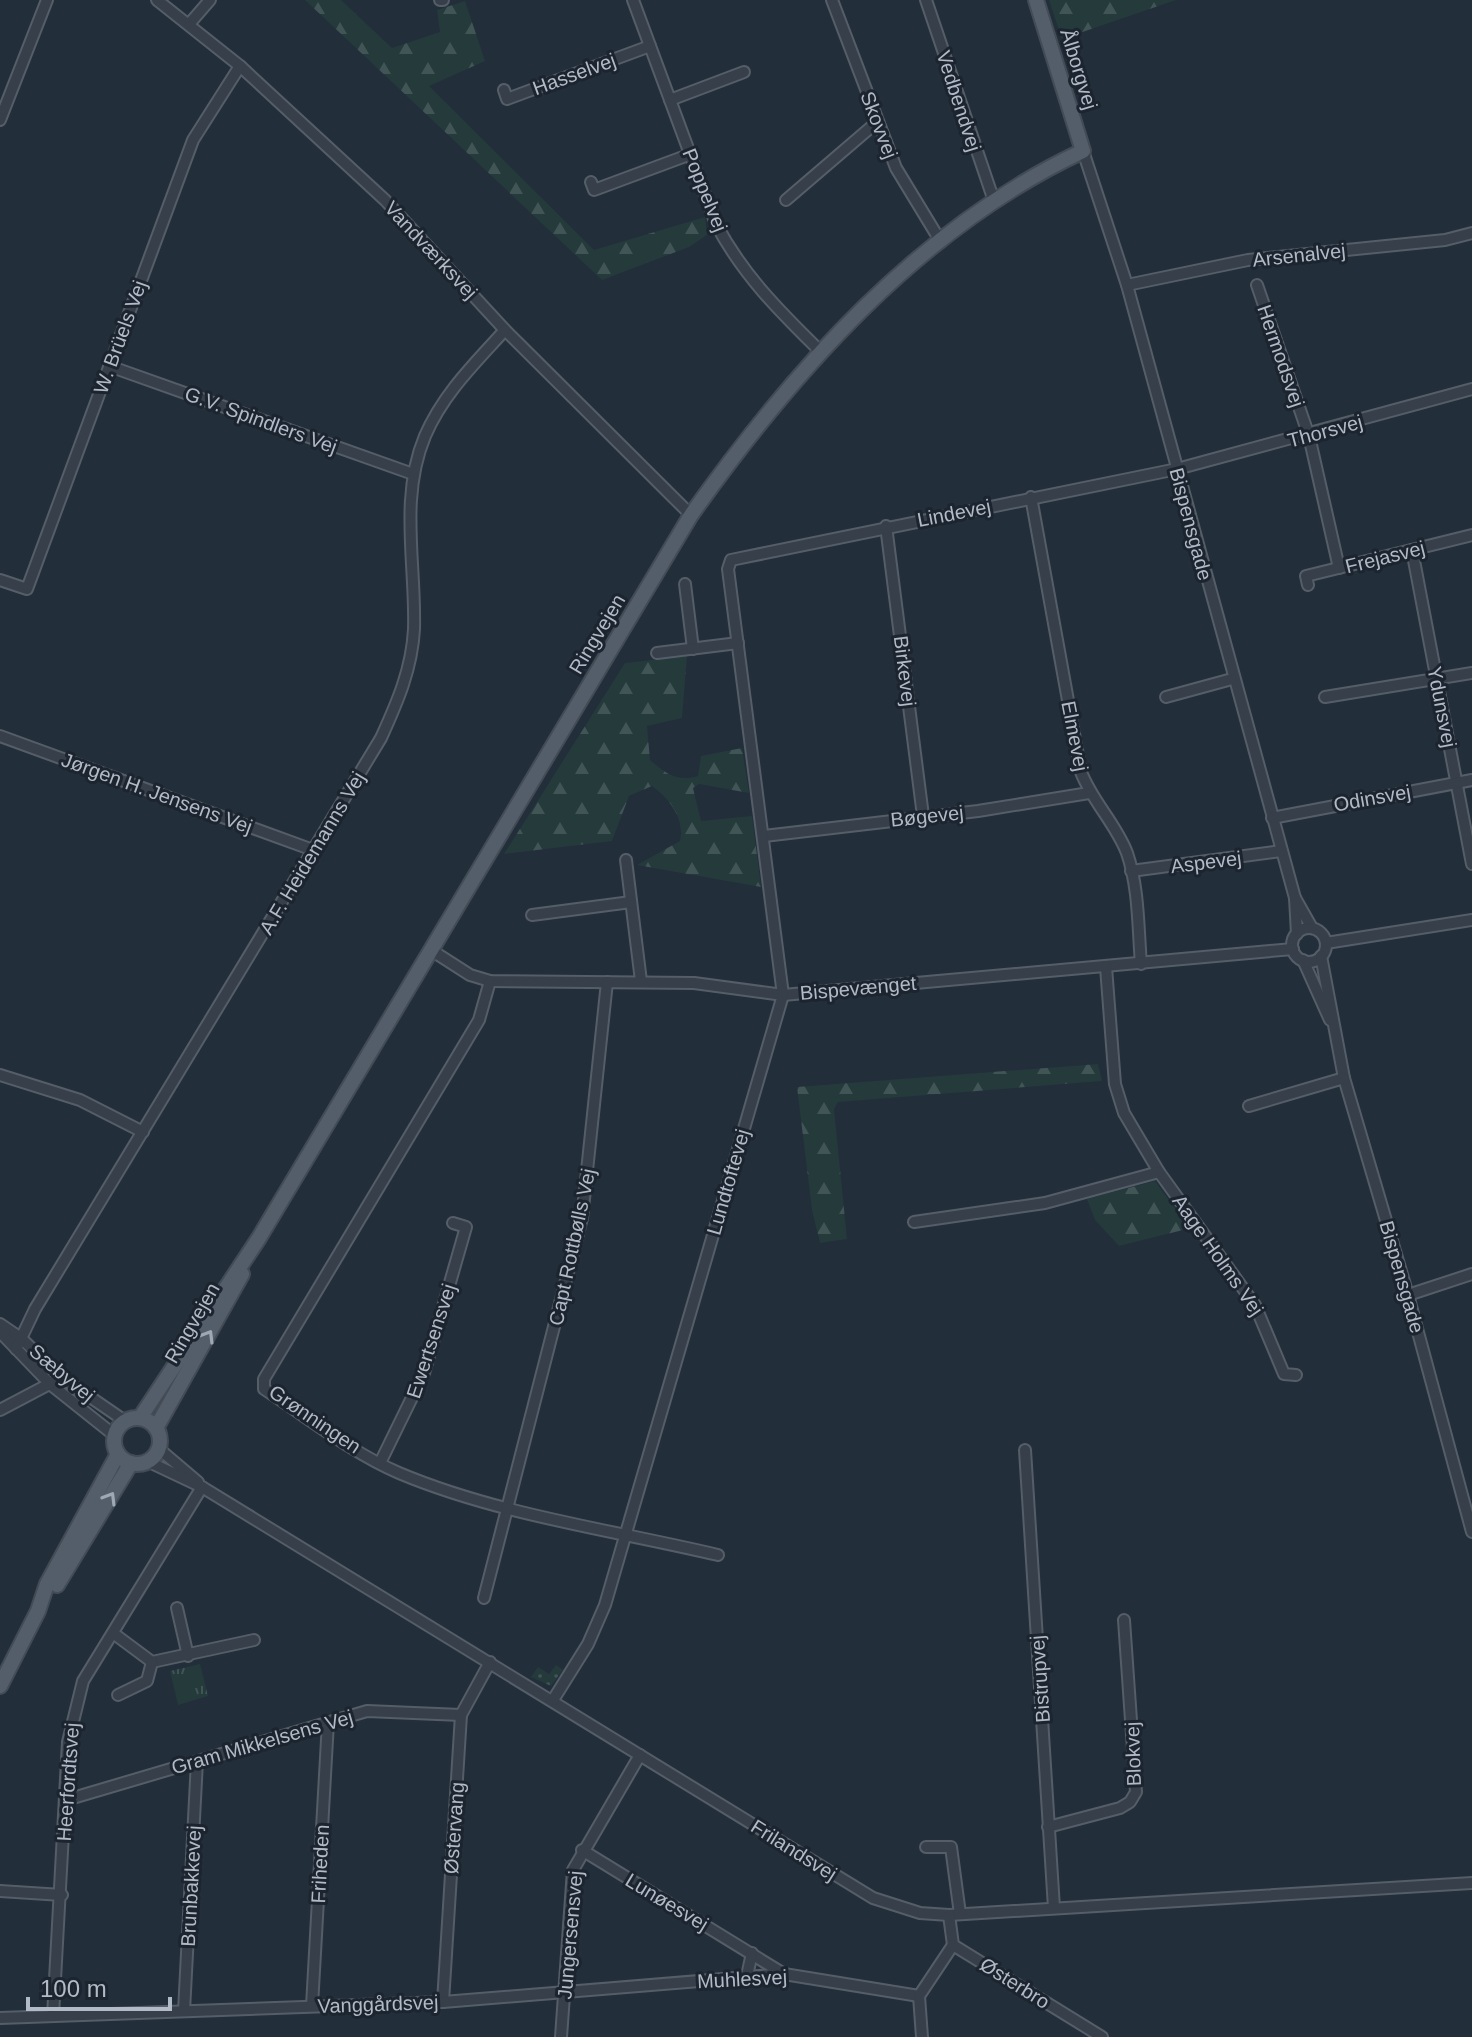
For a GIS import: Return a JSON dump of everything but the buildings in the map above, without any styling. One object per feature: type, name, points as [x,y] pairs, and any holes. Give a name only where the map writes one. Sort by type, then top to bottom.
[{"type":"main road","name":"Ålborgvej","points":[[1036,0],[1083,151]]},
{"type":"main road","name":"Ringvejen","points":[[140,1418],[259,1238],[691,515],[764,416],[821,352],[941,242],[994,201],[1049,167],[1083,151]]},
{"type":"main road","name":"Ringvejen","points":[[156,1428],[230,1300],[259,1238]]},
{"type":"main road","points":[[140,1418],[156,1428],[158,1448],[147,1461],[124,1459],[114,1435],[125,1421],[140,1418]]},
{"type":"main road","points":[[0,1686],[38,1611],[124,1459]]},
{"type":"street","points":[[0,120],[47,0]]},
{"type":"street","name":"Vandværksvej","points":[[157,0],[190,23],[240,66],[385,200],[505,330],[691,515]]},
{"type":"street","points":[[190,23],[210,0]]},
{"type":"street","name":"Poppelvej","points":[[633,0],[729,247],[769,301],[821,352]]},
{"type":"street","name":"Skovvej","points":[[832,0],[877,122],[903,181],[941,242]]},
{"type":"street","name":"Vedbendvej","points":[[926,0],[994,201]]},
{"type":"street","name":"Hasselvej","points":[[504,90],[507,99],[650,46]]},
{"type":"street","name":"W. Brüels Vej","points":[[0,580],[27,589],[193,140],[240,66]]},
{"type":"street","points":[[670,100],[744,72]]},
{"type":"street","points":[[786,200],[877,122]]},
{"type":"street","name":"Bispensgade","points":[[1083,151],[1127,285],[1281,851],[1295,898],[1312,928]]},
{"type":"street","points":[[591,182],[594,190],[691,154]]},
{"type":"street","name":"Arsenalvej","points":[[1127,285],[1248,260],[1445,240],[1472,233]]},
{"type":"street","name":"Hermodsvej","points":[[1257,285],[1309,436],[1339,568]]},
{"type":"street","name":"A.F. Heidemanns Vej","points":[[19,1344],[35,1309],[381,738],[408,670],[414,630],[409,518],[413,474],[440,405],[505,330]]},
{"type":"street","name":"G.V. Spindlers Vej","points":[[109,366],[413,474]]},
{"type":"street","name":"Thorsvej","points":[[1177,469],[1309,436],[1472,389]]},
{"type":"street","name":"Lindevej","points":[[731,560],[1177,469]]},
{"type":"street","name":"Elmevej","points":[[1031,497],[1081,772],[1089,793],[1119,837],[1131,871],[1141,964]]},
{"type":"street","name":"Birkevej","points":[[886,526],[923,816]]},
{"type":"street","name":"Frejasvej","points":[[1308,585],[1306,576],[1472,535]]},
{"type":"street","name":"Ydunsvej","points":[[1412,550],[1472,864]]},
{"type":"street","name":"Lundtoftevej","points":[[553,1700],[588,1644],[599,1618],[783,995],[728,569],[731,560]]},
{"type":"street","points":[[685,584],[693,649]]},
{"type":"street","points":[[657,653],[738,643]]},
{"type":"street","points":[[1325,697],[1472,673]]},
{"type":"street","points":[[1166,697],[1232,679]]},
{"type":"street","name":"Jørgen H. Jensens Vej","points":[[0,736],[313,850]]},
{"type":"street","name":"Odinsvej","points":[[1272,818],[1472,780]]},
{"type":"street","name":"Bøgevej","points":[[764,836],[1089,793]]},
{"type":"street","name":"Aspevej","points":[[1131,871],[1281,851]]},
{"type":"street","points":[[626,860],[641,981]]},
{"type":"street","name":"Bispensgade","points":[[1295,898],[1297,934]]},
{"type":"street","points":[[532,915],[631,902]]},
{"type":"street","points":[[1326,943],[1472,920]]},
{"type":"street","points":[[1312,928],[1321,933],[1326,943],[1321,956],[1313,961],[1303,960],[1293,949],[1297,934],[1312,928]]},
{"type":"street","name":"Bispevænget","points":[[431,950],[470,975],[490,981],[694,983],[783,995],[1293,949]]},
{"type":"street","name":"Bispensgade","points":[[1321,956],[1331,1005],[1331,1021]]},
{"type":"street","name":"Bispensgade","points":[[1303,960],[1331,1021],[1344,1078],[1408,1295],[1472,1532]]},
{"type":"street","name":"Aage Holms Vej","points":[[1106,967],[1115,1084],[1124,1113],[1159,1172],[1251,1297],[1270,1334],[1284,1374],[1296,1375]]},
{"type":"street","name":"Grønningen","points":[[490,981],[479,1020],[264,1379],[264,1389],[380,1463],[424,1482],[506,1506],[718,1555]]},
{"type":"street","name":"Capt Rottbølls Vej","points":[[484,1598],[506,1506],[562,1306],[582,1218],[607,982]]},
{"type":"street","points":[[0,1075],[80,1100],[143,1132]]},
{"type":"street","points":[[1249,1106],[1344,1078]]},
{"type":"street","points":[[914,1222],[1045,1203],[1159,1172]]},
{"type":"street","name":"Ewertsensvej","points":[[380,1463],[412,1401],[435,1341],[466,1227],[453,1223]]},
{"type":"street","points":[[1408,1295],[1472,1274]]},
{"type":"street","name":"Sæbyvej","points":[[0,1324],[50,1384],[114,1435]]},
{"type":"street","name":"Sæbyvej","points":[[0,1332],[125,1421]]},
{"type":"street","points":[[0,1410],[61,1377]]},
{"type":"street","name":"Frilandsvej","points":[[158,1448],[202,1487]]},
{"type":"street","name":"Bistrupvej","points":[[1025,1450],[1054,1908]]},
{"type":"street","name":"Frilandsvej","points":[[147,1461],[202,1487],[873,1898],[920,1913],[955,1915],[1472,1883]]},
{"type":"street","name":"Heerfordtsvej","points":[[53,2016],[73,1713],[83,1681],[202,1487]]},
{"type":"street","points":[[177,1608],[188,1656]]},
{"type":"street","name":"Blokvej","points":[[1048,1827],[1120,1808],[1130,1802],[1136,1792],[1124,1620]]},
{"type":"street","points":[[113,1633],[152,1662],[254,1640]]},
{"type":"street","points":[[118,1695],[147,1681],[152,1662]]},
{"type":"street","name":"Østervang","points":[[443,2002],[461,1715],[490,1662]]},
{"type":"street","name":"Gram Mikkelsens Vej","points":[[66,1800],[367,1711],[461,1715]]},
{"type":"street","name":"Friheden","points":[[312,2006],[328,1722]]},
{"type":"street","name":"Jungersensvej","points":[[561,2037],[573,1870],[640,1755]]},
{"type":"street","name":"Brunbakkevej","points":[[184,2011],[197,1761]]},
{"type":"street","points":[[922,2037],[919,1996],[953,1945],[955,1915],[951,1847],[926,1847]]},
{"type":"street","name":"Lunøesvej","points":[[582,1850],[784,1974]]},
{"type":"street","points":[[0,1891],[62,1895]]},
{"type":"street","name":"Østerbro","points":[[953,1945],[1102,2037]]},
{"type":"street","points":[[747,1976],[752,1953]]},
{"type":"street","name":"Muhlesvej","points":[[564,1992],[784,1974],[919,1996]]},
{"type":"street","name":"Vanggårdsvej","points":[[0,2018],[443,2002],[564,1992]]},
{"type":"green space","points":[[305,0],[341,0],[392,48],[440,32],[437,10],[465,1],[485,61],[429,86],[594,250],[705,217],[707,235],[689,247],[602,280]]},
{"type":"green space","points":[[1049,0],[1176,0],[1062,39]]},
{"type":"green space","points":[[687,656],[682,718],[647,726],[650,760],[672,776],[690,778],[698,776],[701,756],[742,748],[749,793],[699,784],[693,788],[701,821],[752,816],[761,887],[637,865],[680,841],[680,825],[675,810],[652,786],[629,796],[612,841],[504,854],[625,663]]},
{"type":"green space","points":[[1098,1064],[1102,1081],[838,1102],[834,1109],[847,1239],[820,1243],[812,1210],[797,1087]]},
{"type":"green space","points":[[1155,1181],[1184,1221],[1183,1230],[1119,1246],[1095,1220],[1087,1199]]},
{"type":"green space","points":[[200,1664],[208,1696],[178,1705],[170,1671]]},
{"type":"green space","points":[[556,1665],[563,1670],[551,1686],[531,1677],[538,1667],[549,1674]]}]
